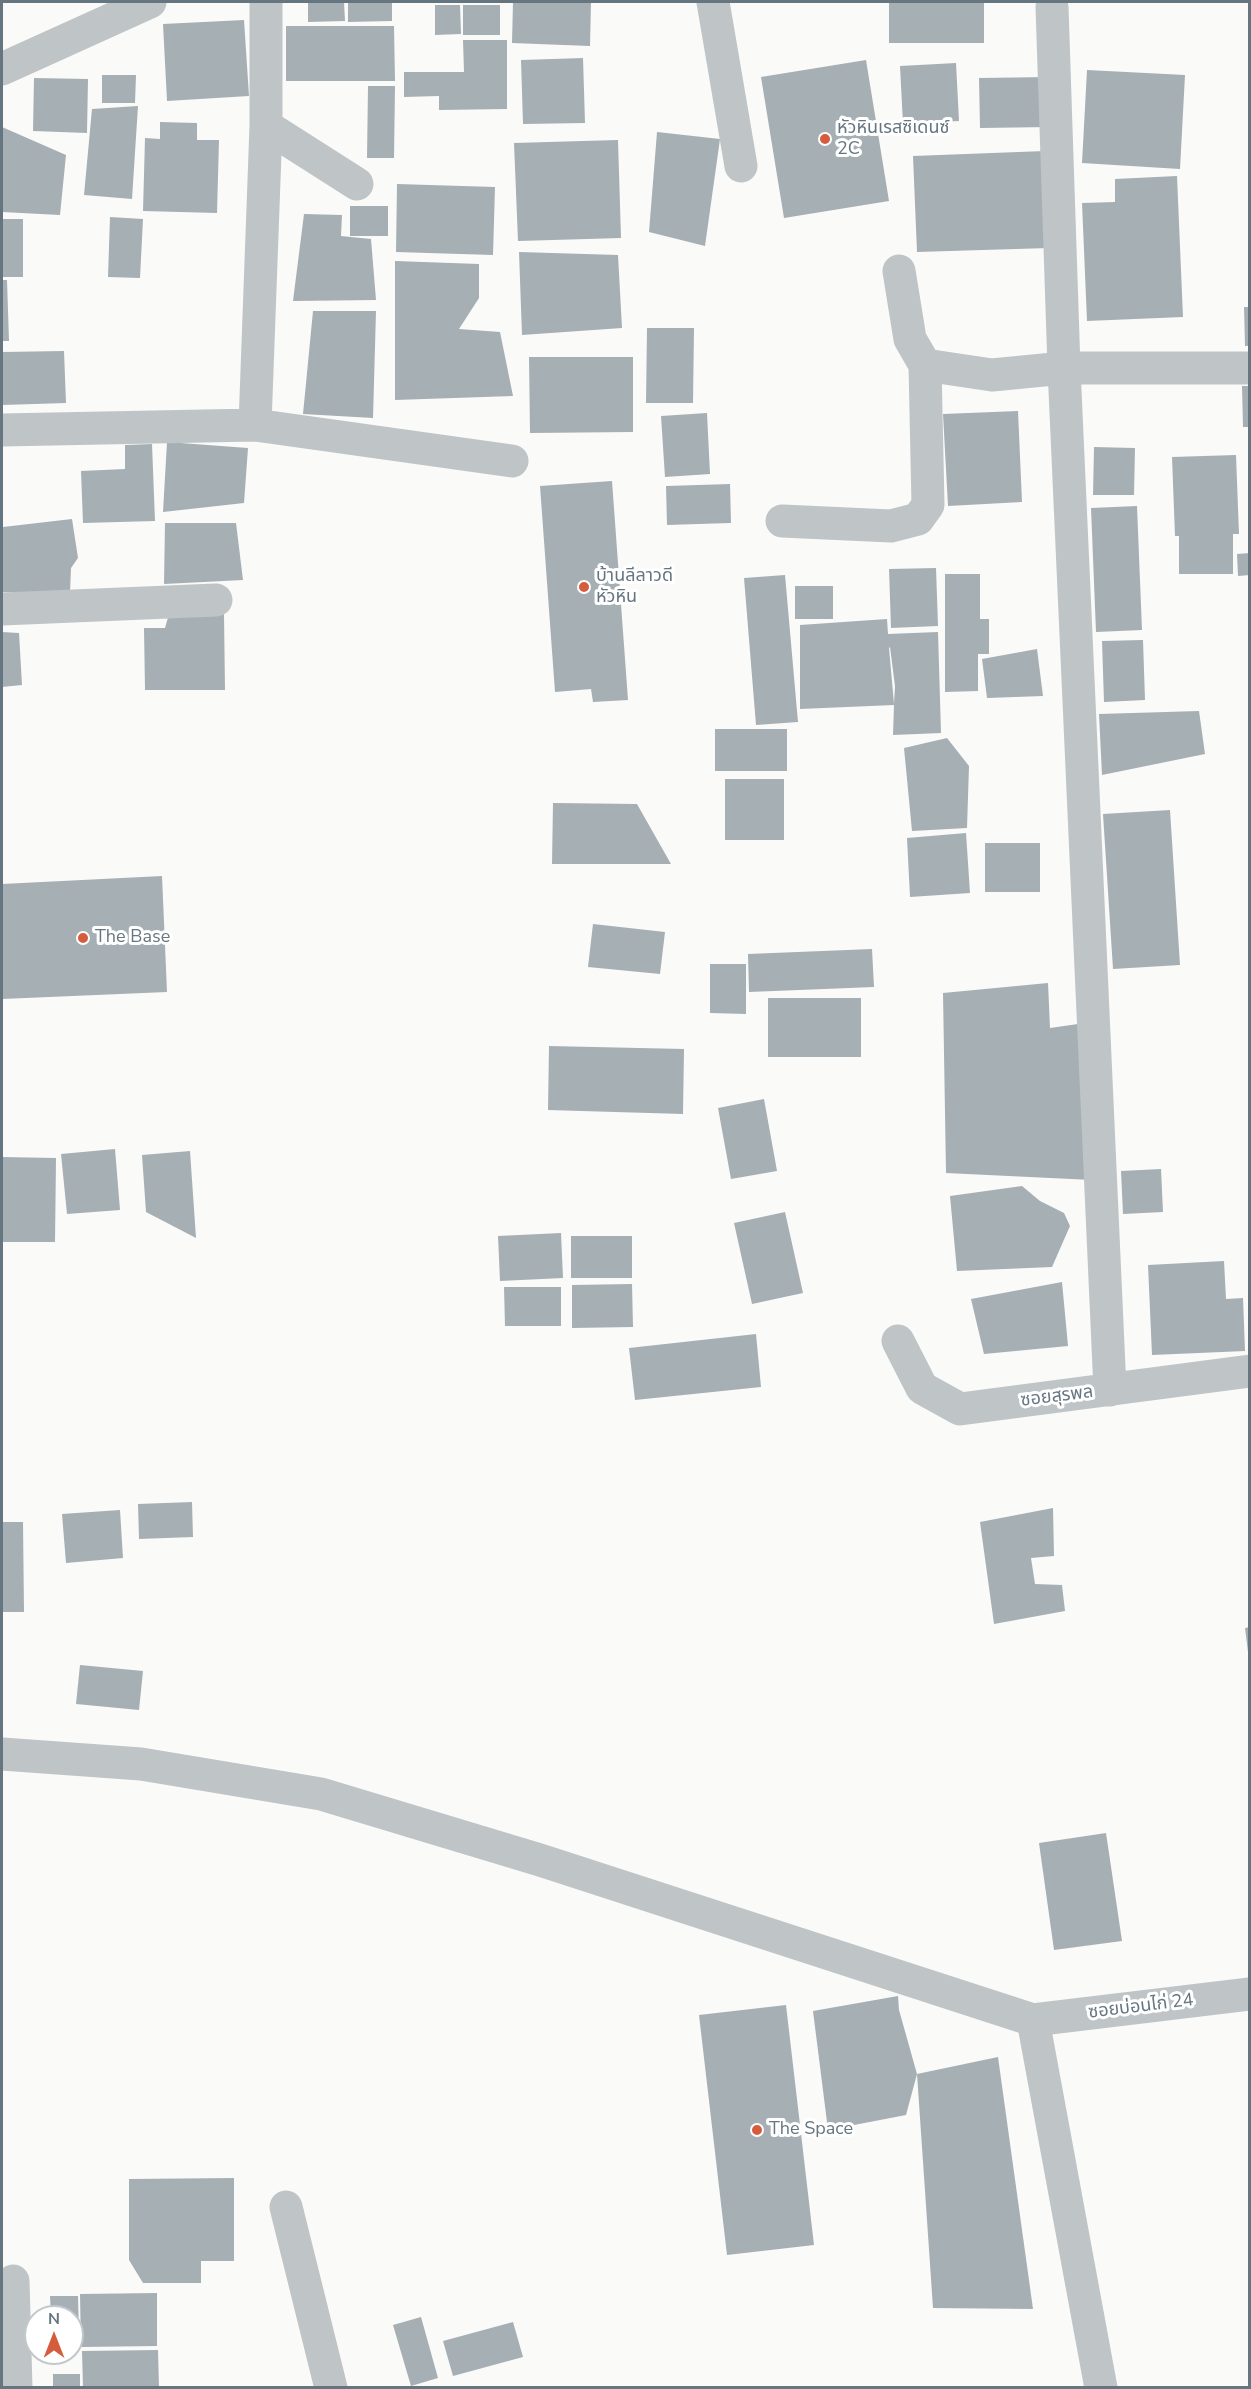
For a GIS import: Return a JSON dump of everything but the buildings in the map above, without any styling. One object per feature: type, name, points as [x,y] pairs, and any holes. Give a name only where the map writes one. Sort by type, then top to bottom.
[{"type":"street","points":[[2,69],[150,2]]},
{"type":"street","points":[[255,425],[266,126],[266,2]]},
{"type":"street","points":[[713,2],[741,166]]},
{"type":"street","points":[[1052,8],[1064,368],[1110,1390]]},
{"type":"street","points":[[266,126],[357,184]]},
{"type":"street","points":[[782,521],[891,526],[918,519],[928,504],[925,364],[910,339],[899,271]]},
{"type":"street","points":[[925,364],[992,375],[1064,368],[1250,368]]},
{"type":"street","points":[[2,430],[255,425],[513,461]]},
{"type":"street","points":[[2,609],[216,600]]},
{"type":"street","name":"ซอยสุรพล","points":[[898,1341],[922,1388],[960,1408],[1250,1371]]},
{"type":"street","points":[[2,1754],[141,1764],[321,1794],[540,1860],[1033,2020],[1101,2388]]},
{"type":"street","name":"ซอยบ่อนไก่ 24","points":[[1033,2020],[1250,1994]]},
{"type":"street","points":[[286,2207],[331,2388]]},
{"type":"street","points":[[13,2281],[16,2388]]},
{"type":"place","name":"หัวหินเรสซิเดนซ์ 2C","points":[[825,139]]},
{"type":"place","name":"บ้านลีลาวดี หัวหิน","points":[[584,587]]},
{"type":"place","name":"The Base","points":[[83,938]]},
{"type":"place","name":"The Space","points":[[757,2130]]}]
